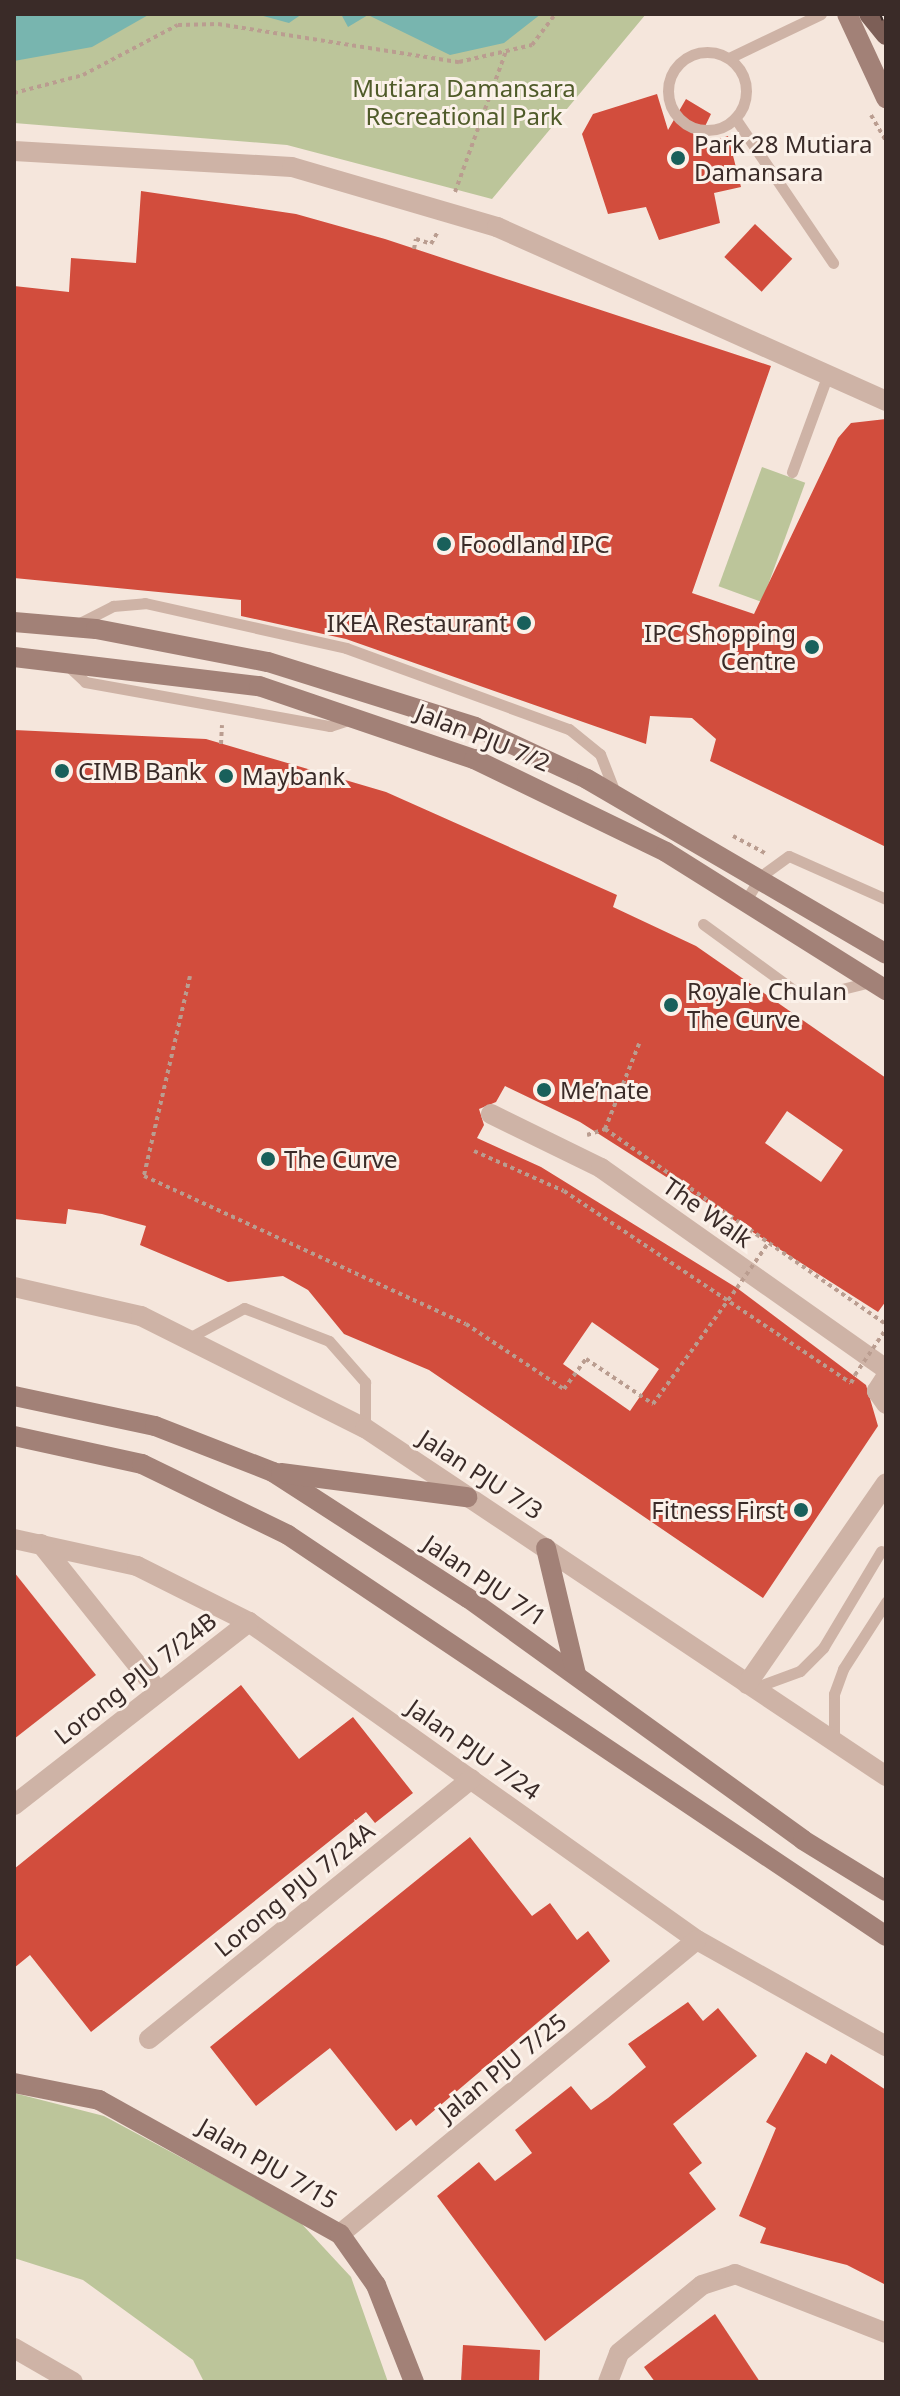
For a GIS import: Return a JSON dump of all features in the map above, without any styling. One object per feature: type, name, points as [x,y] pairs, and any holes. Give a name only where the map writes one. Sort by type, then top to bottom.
[{"type":"main road","points":[[869,14],[886,35]]},
{"type":"street","points":[[847,14],[886,98]]},
{"type":"street","points":[[14,151],[292,167],[497,227],[886,401]]},
{"type":"street","name":"Jalan PJU 7/2","points":[[14,622],[72,627],[268,662],[411,703],[616,795],[761,876],[886,954]]},
{"type":"street","name":"Jalan PJU 7/2","points":[[14,657],[259,686],[360,716],[573,803],[746,900],[880,985]]},
{"type":"street","name":"The Walk","points":[[491,1114],[601,1168],[886,1369]]},
{"type":"street","name":"Jalan PJU 7/3","points":[[14,1287],[127,1312],[258,1369],[365,1428],[886,1776]]},
{"type":"street","points":[[886,1377],[877,1391],[886,1404]]},
{"type":"street","name":"Jalan PJU 7/1","points":[[14,1396],[155,1426],[273,1472],[576,1674],[886,1891]]},
{"type":"street","points":[[14,1436],[142,1464],[288,1535],[886,1936]]},
{"type":"street","points":[[273,1472],[467,1497]]},
{"type":"street","points":[[750,1686],[886,1483]]},
{"type":"street","name":"Jalan PJU 7/24","points":[[14,1539],[137,1566],[249,1622],[697,1940],[886,2046]]},
{"type":"street","points":[[41,1544],[159,1692]]},
{"type":"street","points":[[546,1548],[576,1674]]},
{"type":"street","name":"Lorong PJU 7/24B","points":[[14,1805],[249,1622]]},
{"type":"street","name":"Lorong PJU 7/24A","points":[[149,2039],[471,1779]]},
{"type":"street","name":"Jalan PJU 7/25","points":[[340,2234],[697,1940]]},
{"type":"street","name":"Jalan PJU 7/15","points":[[14,2083],[99,2100],[340,2234],[376,2285],[414,2382]]},
{"type":"street","points":[[608,2382],[619,2353],[702,2285],[735,2274],[886,2333]]},
{"type":"street","points":[[14,2348],[73,2382]]},
{"type":"lane","points":[[729,58],[746,93],[735,118],[711,130],[689,126],[668,93],[682,60],[705,52],[729,58],[821,14]]},
{"type":"lane","points":[[735,118],[833,263]]},
{"type":"lane","points":[[792,472],[827,377]]},
{"type":"lane","points":[[72,627],[113,606],[145,603],[346,648],[569,729],[600,754],[616,795]]},
{"type":"lane","points":[[746,900],[761,876],[776,862],[802,857],[886,899]]},
{"type":"lane","points":[[703,924],[795,991],[822,994],[880,985]]},
{"type":"lane","points":[[187,1340],[244,1308],[329,1341],[365,1382],[365,1428]]},
{"type":"lane","points":[[750,1686],[800,1671],[823,1648],[881,1551]]},
{"type":"lane","points":[[834,1742],[834,1694],[843,1669],[886,1602]]},
{"type":"path","points":[[14,93],[83,75],[178,25],[218,24],[459,62],[532,45],[555,14]]},
{"type":"path","points":[[448,213],[506,51]]},
{"type":"path","points":[[414,249],[416,239],[431,244]]},
{"type":"path","points":[[221,744],[222,723]]},
{"type":"path","points":[[190,976],[144,1176],[466,1324],[564,1389],[586,1359],[653,1404],[769,1242]]},
{"type":"path","points":[[605,1129],[639,1044]]},
{"type":"path","points":[[474,1151],[564,1191],[851,1383],[886,1326],[605,1129],[576,1134]]},
{"type":"green space","name":"Mutiara Damansara Recreational Park","points":[[14,14],[646,14],[492,199],[287,145],[14,123]]},
{"type":"green space","points":[[762,467],[805,483],[762,602],[719,586]]},
{"type":"green space","points":[[14,2093],[104,2116],[299,2221],[351,2277],[388,2382],[204,2382],[193,2360],[83,2280],[14,2258]]},
{"type":"water","points":[[14,14],[150,14],[92,47],[14,61]]},
{"type":"water","points":[[256,14],[302,14],[289,23]]},
{"type":"water","points":[[341,14],[541,14],[504,43],[450,55],[368,15],[348,27]]},
{"type":"building","points":[[657,94],[668,130],[686,99],[711,114],[695,147],[728,136],[741,187],[714,193],[720,223],[659,240],[646,207],[608,214],[582,134],[593,114]]},
{"type":"building","points":[[141,191],[296,214],[385,239],[771,366],[692,593],[754,614],[838,438],[851,423],[886,419],[886,847],[710,761],[716,739],[692,718],[650,716],[646,744],[346,639],[241,616],[241,600],[14,578],[14,286],[69,292],[71,258],[136,263]]},
{"type":"building","points":[[755,224],[792,259],[762,292],[724,257]]},
{"type":"building","name":"The Curve","points":[[14,730],[206,739],[386,792],[617,895],[613,907],[696,946],[886,1078],[886,1301],[878,1312],[580,1122],[505,1086],[496,1102],[479,1109],[484,1125],[477,1138],[541,1167],[737,1288],[866,1385],[878,1426],[763,1598],[429,1370],[344,1334],[308,1290],[283,1276],[228,1282],[140,1245],[146,1226],[102,1214],[68,1209],[66,1224],[14,1219]],"holes":[[[787,1111],[843,1150],[821,1182],[765,1143]],[[592,1322],[659,1369],[630,1411],[563,1364]]]},
{"type":"building","points":[[14,1572],[96,1675],[14,1739]]},
{"type":"building","points":[[241,1685],[299,1759],[353,1717],[413,1793],[375,1823],[366,1812],[91,2032],[30,1955],[14,1968],[14,1869]]},
{"type":"building","points":[[470,1837],[532,1916],[550,1903],[577,1940],[588,1931],[610,1961],[416,2126],[411,2119],[396,2131],[330,2048],[256,2106],[210,2047]]},
{"type":"building","points":[[688,2002],[703,2021],[718,2008],[757,2056],[673,2124],[702,2163],[689,2173],[716,2209],[545,2341],[437,2196],[479,2162],[495,2181],[532,2153],[515,2130],[571,2086],[591,2110],[608,2098],[646,2067],[628,2044]]},
{"type":"building","points":[[806,2052],[826,2064],[831,2054],[886,2090],[886,2285],[847,2265],[760,2243],[766,2228],[739,2216],[776,2128],[766,2122]]},
{"type":"building","points":[[715,2314],[760,2382],[655,2382],[644,2367]]},
{"type":"building","points":[[463,2345],[540,2350],[539,2382],[461,2382]]},
{"type":"railway","points":[[884,14],[886,19]]},
{"type":"place","name":"Park 28 Mutiara Damansara","points":[[678,158]]},
{"type":"place","name":"Foodland IPC","points":[[444,544]]},
{"type":"place","name":"IKEA Restaurant","points":[[524,623]]},
{"type":"place","name":"IPC Shopping Centre","points":[[812,647]]},
{"type":"place","name":"CIMB Bank","points":[[62,771]]},
{"type":"place","name":"Maybank","points":[[226,776]]},
{"type":"place","name":"Royale Chulan The Curve","points":[[671,1005]]},
{"type":"place","name":"Me’nate","points":[[544,1090]]},
{"type":"place","name":"The Curve","points":[[268,1159]]},
{"type":"place","name":"Fitness First","points":[[801,1510]]}]
